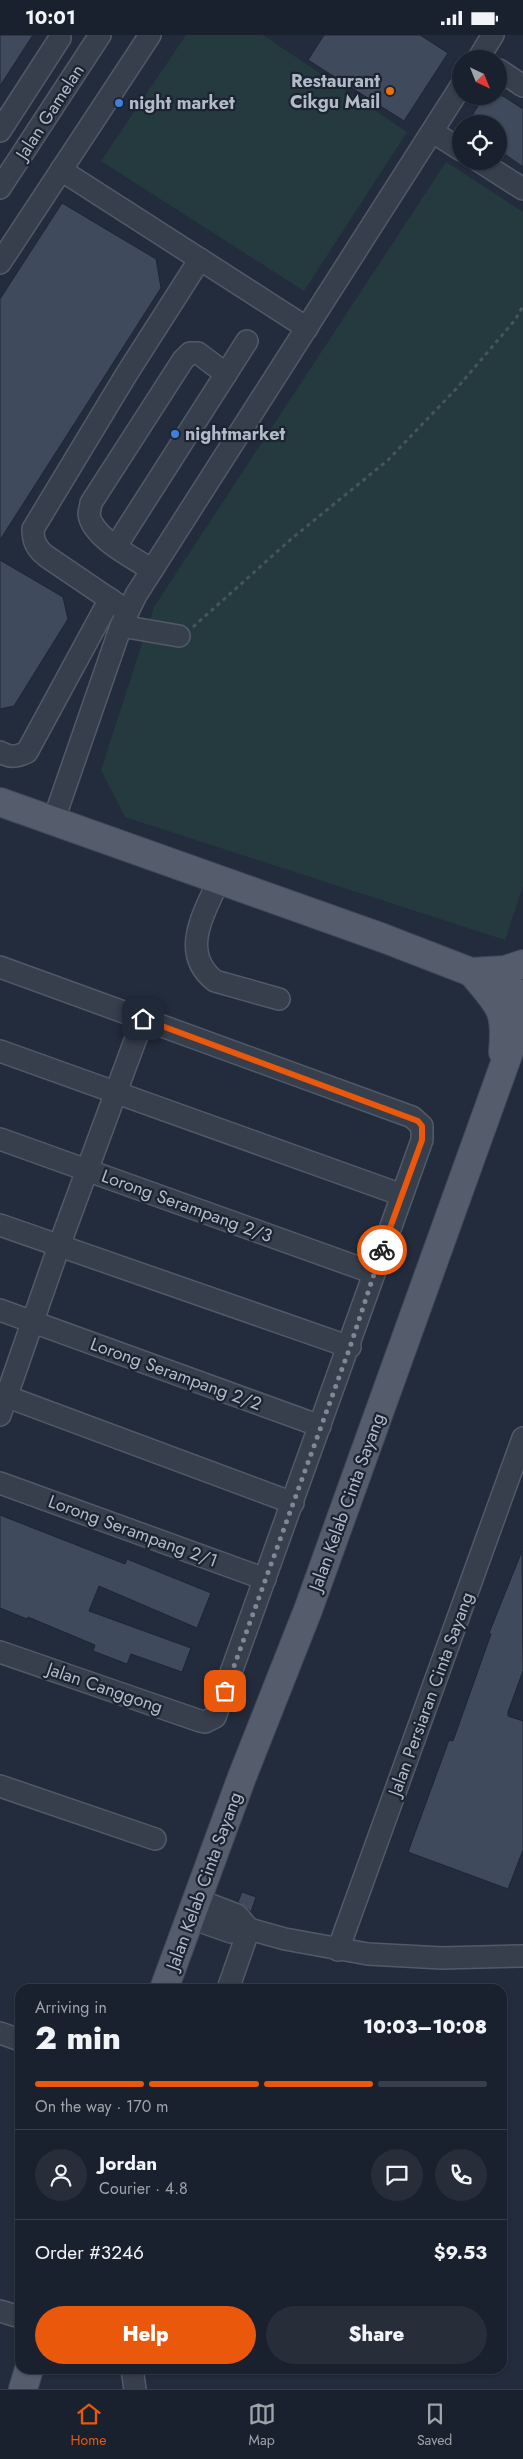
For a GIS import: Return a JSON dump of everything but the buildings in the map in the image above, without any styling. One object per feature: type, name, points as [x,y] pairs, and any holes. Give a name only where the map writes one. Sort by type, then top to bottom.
[{"type":"main road","points":[[0,802],[383,938],[471,972],[523,996]]},
{"type":"main road","points":[[471,972],[504,970],[523,964]]},
{"type":"main road","points":[[471,972],[493,998],[505,1023],[499,1083]]},
{"type":"main road","name":"Jalan Kelab Cinta Sayang","points":[[166,1984],[242,1777],[308,1610],[523,1013]]},
{"type":"main road","points":[[23,2389],[28,2374]]},
{"type":"street","name":"Jalan Gamelan","points":[[0,188],[100,35]]},
{"type":"street","points":[[0,263],[150,35]]},
{"type":"street","points":[[484,50],[493,35]]},
{"type":"street","points":[[0,131],[57,37],[87,55]]},
{"type":"street","points":[[508,76],[523,85]]},
{"type":"street","points":[[0,752],[6,756],[18,757],[27,752],[120,612],[152,570],[452,101]]},
{"type":"street","points":[[433,132],[452,144]]},
{"type":"street","points":[[61,170],[307,328]]},
{"type":"street","points":[[494,170],[523,189]]},
{"type":"street","points":[[179,636],[120,612],[38,549],[33,539],[33,529],[85,442],[200,259]]},
{"type":"street","points":[[116,546],[247,341]]},
{"type":"street","points":[[152,570],[101,535],[89,514],[91,503],[183,360],[190,353],[198,353],[226,374]]},
{"type":"street","points":[[54,822],[120,612]]},
{"type":"street","points":[[219,880],[196,936],[196,950],[199,961],[207,975],[215,981],[279,999]]},
{"type":"street","points":[[0,967],[418,1121],[422,1126],[422,1140],[374,1273],[350,1347],[265,1579]]},
{"type":"street","points":[[143,1019],[2,1402],[293,1503]]},
{"type":"street","points":[[0,1051],[402,1195]]},
{"type":"street","name":"Lorong Serampang 2/3","points":[[0,1139],[374,1273]]},
{"type":"street","points":[[0,1225],[350,1347]]},
{"type":"street","name":"Lorong Serampang 2/2","points":[[0,1310],[320,1426]]},
{"type":"street","name":"Jalan Persiaran Cinta Sayang","points":[[338,1950],[523,1438]]},
{"type":"street","name":"Lorong Serampang 2/1","points":[[0,1483],[265,1579]]},
{"type":"street","name":"Jalan Canggong","points":[[0,1652],[200,1721],[210,1721],[215,1717],[218,1710],[265,1579]]},
{"type":"street","points":[[0,1785],[155,1839]]},
{"type":"street","points":[[195,1909],[237,1915],[249,1929],[338,1950],[442,1958],[523,1956]]},
{"type":"street","points":[[230,1984],[249,1929]]},
{"type":"street","points":[[0,2033],[15,2038]]},
{"type":"street","points":[[0,2311],[15,2316]]},
{"type":"street","points":[[133,2374],[135,2389]]},
{"type":"path","points":[[179,636],[188,631],[284,546],[388,460],[457,388],[515,320],[523,306]]},
{"type":"green space","points":[[186,35],[263,35],[407,132],[304,291],[101,161]]},
{"type":"green space","points":[[446,162],[452,166],[452,170],[458,170],[523,212],[523,886],[505,940],[125,817],[101,770],[154,607]]},
{"type":"way so far","points":[[225,1691],[350,1347],[382,1250]]},
{"type":"place","name":"Restaurant Cikgu Mail","points":[[390,91]]},
{"type":"place","name":"night market","points":[[119,103]]},
{"type":"place","name":"nightmarket","points":[[175,434]]},
{"type":"route","points":[[143,1019],[412,1117],[418,1121],[422,1126],[422,1140],[382,1250]]}]
